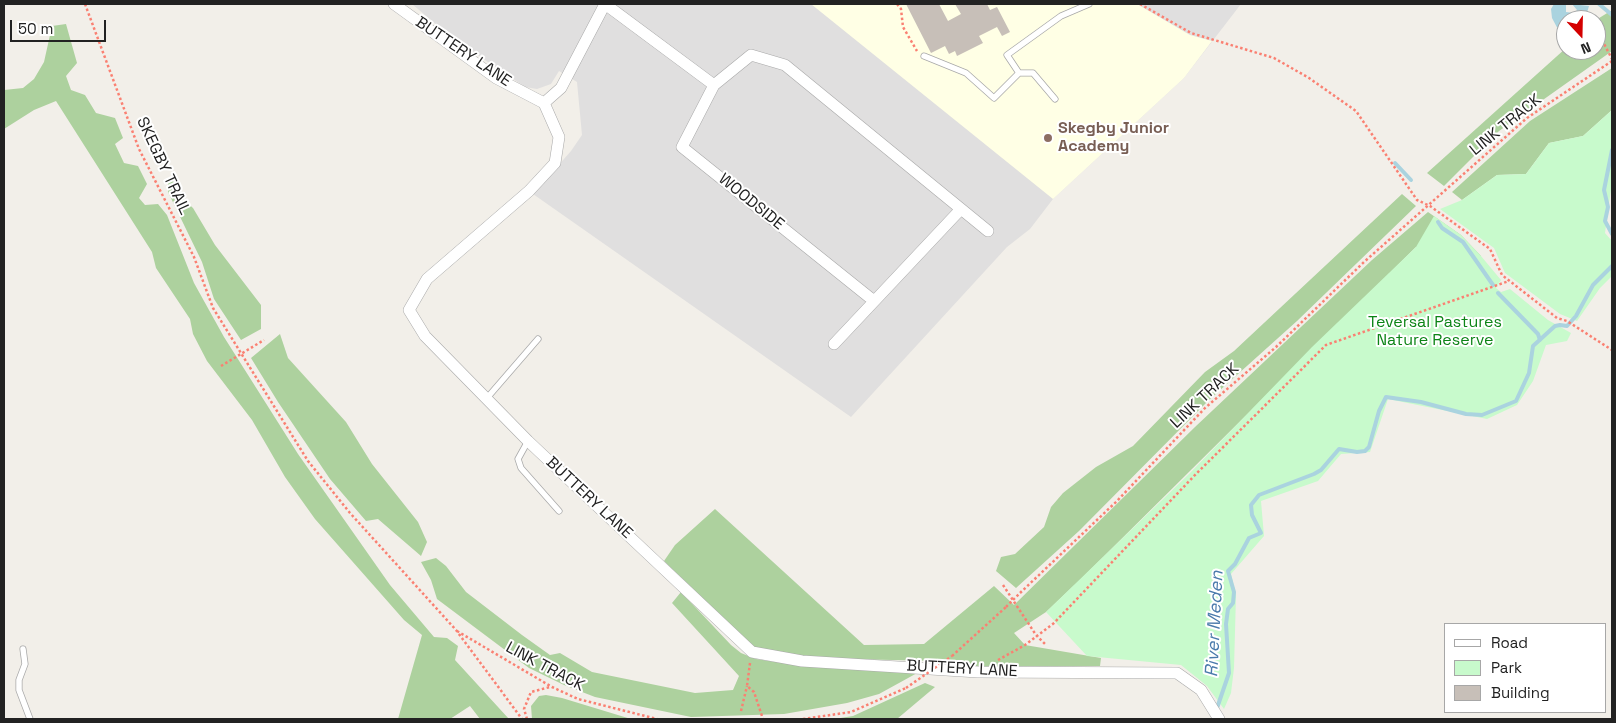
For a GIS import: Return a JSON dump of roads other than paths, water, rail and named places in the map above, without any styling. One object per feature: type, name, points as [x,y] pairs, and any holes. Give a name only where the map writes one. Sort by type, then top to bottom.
[{"type":"street","name":"BUTTERY LANE","points":[[394,4],[496,78],[544,103],[559,137],[555,163],[528,191],[427,279],[409,310],[425,336],[528,441],[752,652],[802,661],[978,672],[1178,673],[1201,690],[1219,719]]},
{"type":"street","points":[[544,103],[561,88],[605,4],[714,85]]},
{"type":"street","name":"WOODSIDE","points":[[874,301],[682,147],[714,85],[751,55],[785,65],[988,231]]},
{"type":"street","points":[[834,344],[961,209]]},
{"type":"lane","points":[[1020,73],[1007,55],[1061,16],[1089,4]]},
{"type":"lane","points":[[924,56],[966,73],[994,98],[1020,73],[1033,73],[1055,99]]},
{"type":"lane","points":[[487,398],[538,339]]},
{"type":"lane","points":[[528,441],[518,459],[521,468],[559,511]]},
{"type":"lane","points":[[23,649],[25,664],[19,680],[19,690],[30,719]]},
{"type":"water","points":[[1554,4],[1566,4],[1566,10],[1556,10],[1556,26],[1552,18],[1551,9]]},
{"type":"water","points":[[1572,4],[1589,6],[1588,10],[1577,10]]},
{"type":"waterway","name":"River Meden","points":[[1599,4],[1612,15]]},
{"type":"waterway","name":"River Meden","points":[[1612,150],[1604,190],[1608,207],[1605,221],[1612,234]]},
{"type":"waterway","points":[[1395,163],[1411,180]]},
{"type":"waterway","points":[[1438,222],[1442,228],[1463,242],[1493,285]]},
{"type":"waterway","name":"River Meden","points":[[1216,711],[1229,673],[1226,624],[1228,609],[1233,603],[1234,592],[1228,571],[1235,564],[1249,538],[1261,533],[1252,515],[1251,505],[1259,495],[1321,470],[1339,449],[1357,452],[1365,451],[1369,447],[1379,411],[1386,397],[1421,402],[1466,414],[1482,415],[1516,401],[1529,373],[1533,346],[1555,326],[1567,326],[1576,316],[1593,285],[1612,266]]},
{"type":"waterway","points":[[1498,293],[1538,334],[1540,340]]},
{"type":"place","name":"Skegby Junior Academy","points":[[1048,138]]},
{"type":"park label","name":"Teversal Pastures Nature Reserve","points":[[1435,332]]}]
